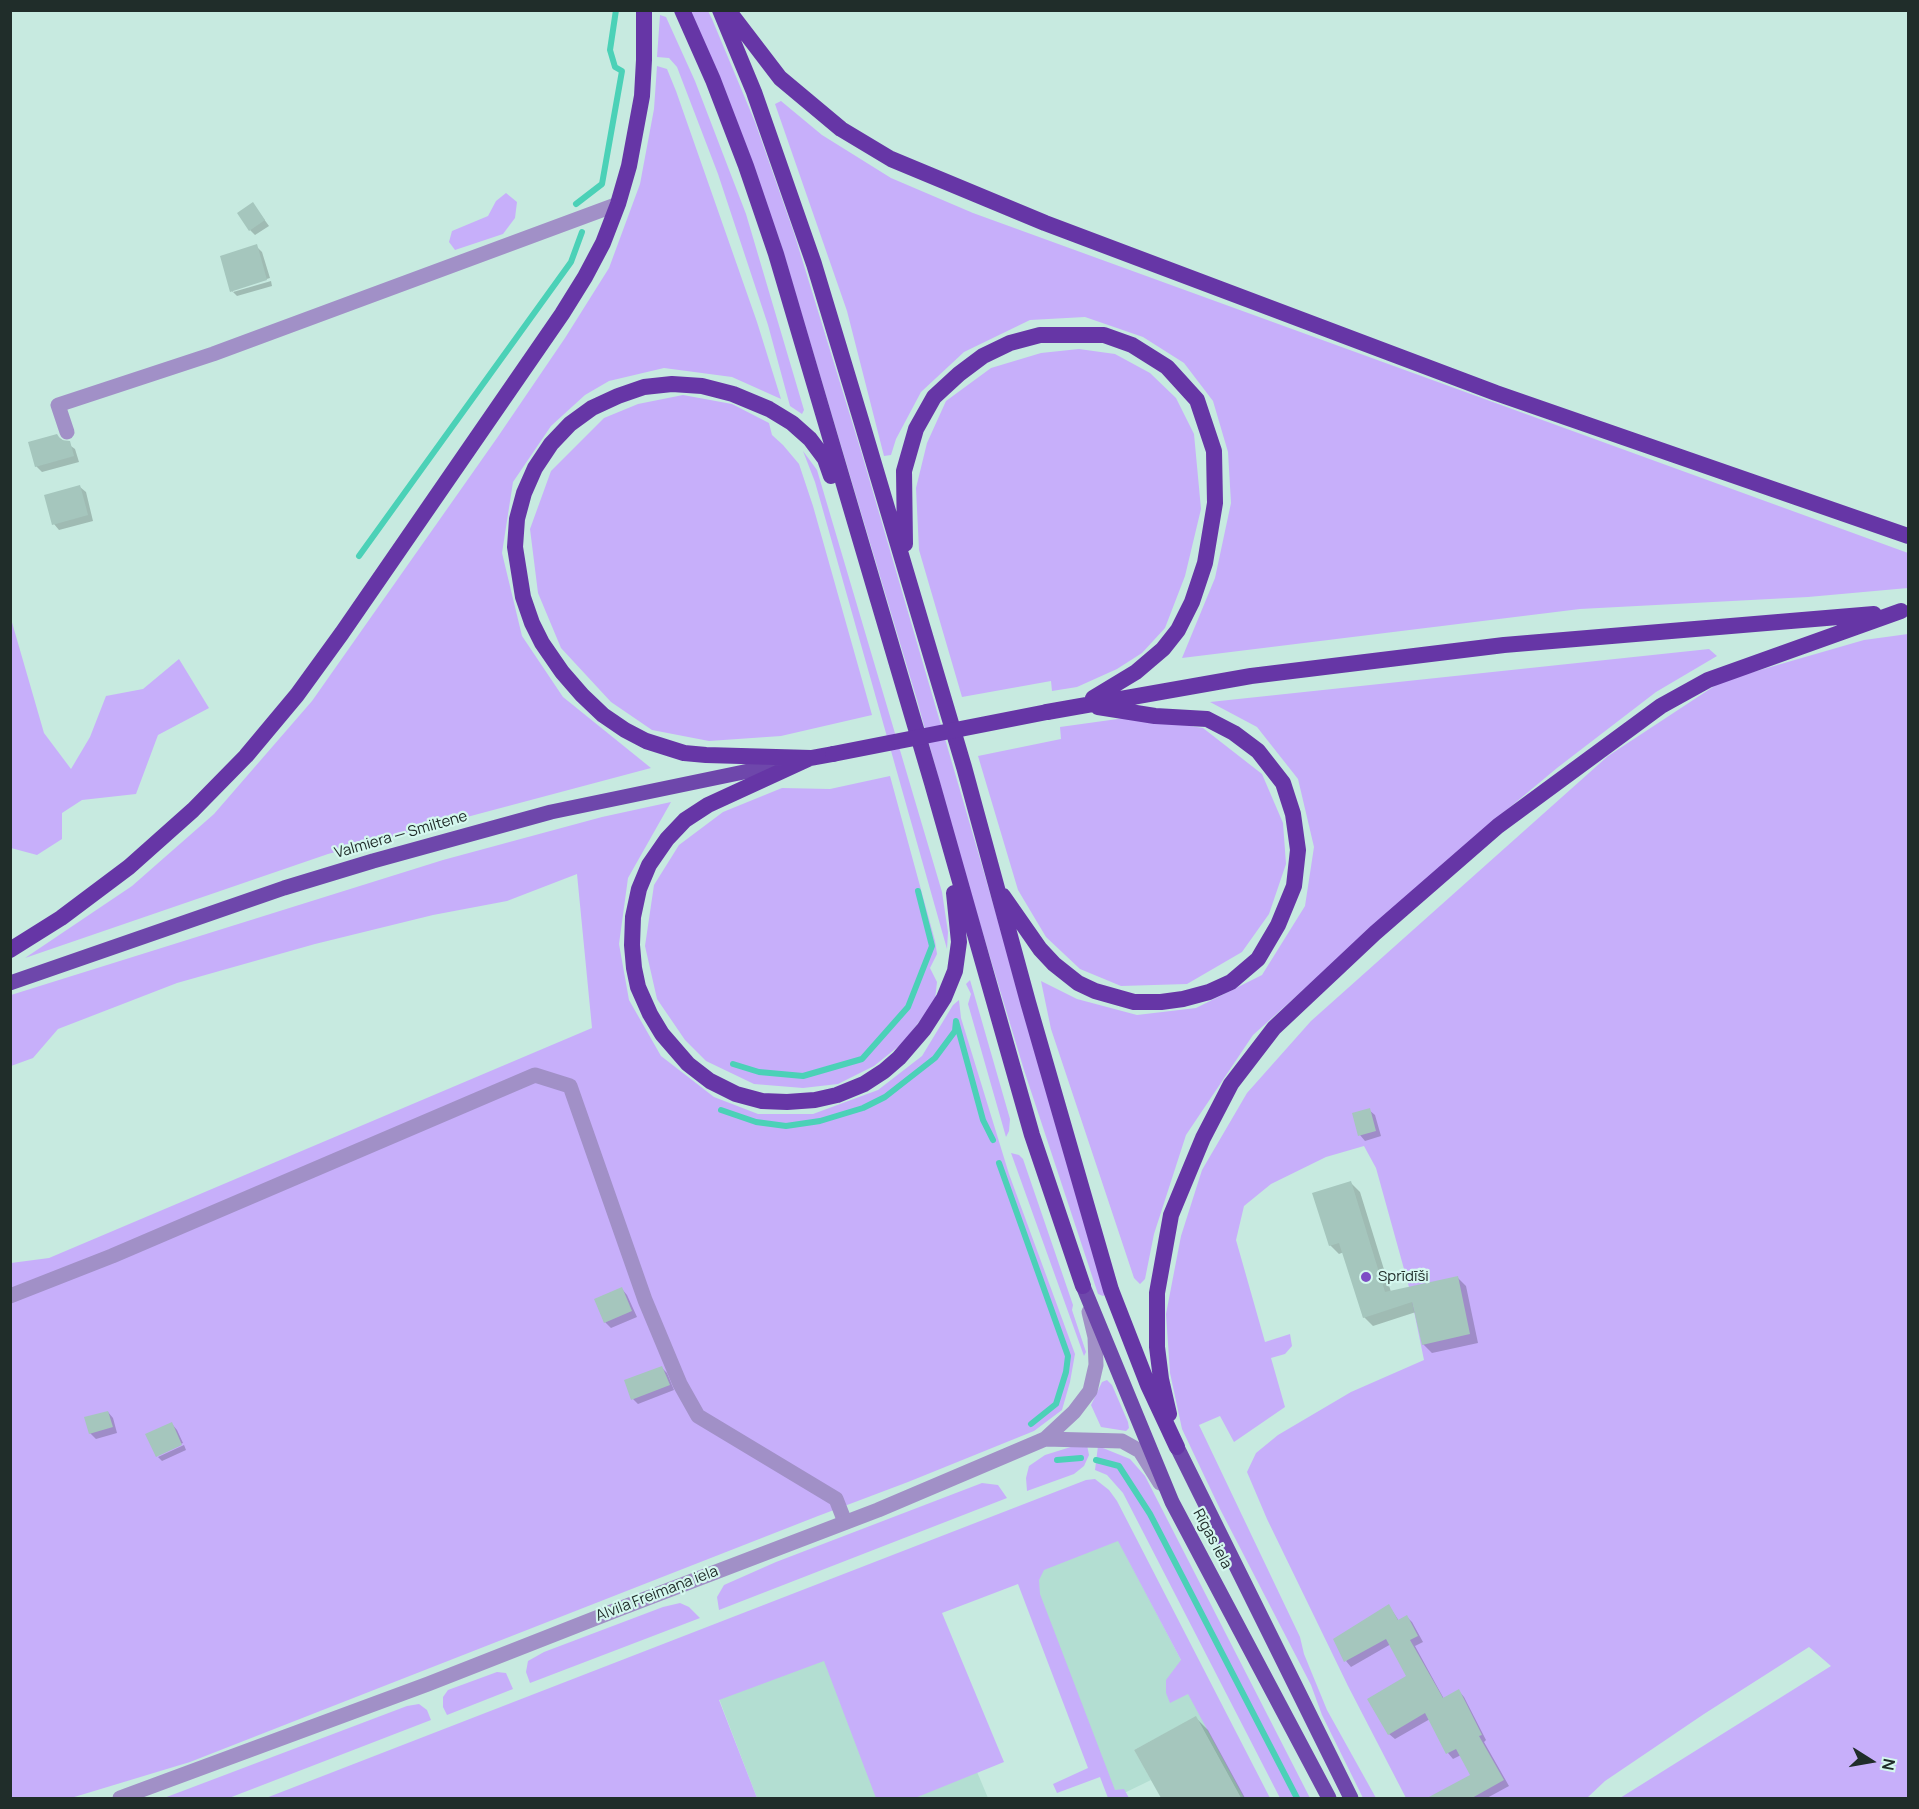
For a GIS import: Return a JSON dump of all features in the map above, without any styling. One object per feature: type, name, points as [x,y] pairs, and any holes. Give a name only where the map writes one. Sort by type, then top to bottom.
[{"type":"highway","points":[[10,950],[61,918],[129,867],[193,810],[246,756],[297,695],[348,624],[562,314],[603,243],[629,166],[642,96],[644,10]]},
{"type":"highway","points":[[682,10],[713,80],[776,254],[932,783],[1032,1135],[1083,1286]]},
{"type":"highway","points":[[720,10],[754,92],[813,264],[964,767],[1111,1290],[1148,1385],[1177,1447]]},
{"type":"highway","points":[[728,10],[780,78],[841,129],[891,159],[1046,223],[1496,393],[1908,536]]},
{"type":"highway","points":[[905,566],[904,471],[916,429],[934,397],[959,374],[983,356],[1010,343],[1040,335],[1104,335],[1132,345],[1167,367],[1197,400],[1214,451],[1215,503],[1205,563],[1192,602],[1178,630],[1163,649],[1136,672],[1082,705]]},
{"type":"highway","points":[[885,623],[825,459],[810,439],[792,423],[751,400],[702,386],[672,384],[644,387],[618,396],[592,408],[570,424],[551,444],[535,468],[524,493],[517,519],[515,547],[517,572],[529,615],[542,643],[562,672],[603,715],[625,730],[665,748],[706,755],[811,758],[1082,705],[1251,676],[1504,645],[1905,611]]},
{"type":"highway","points":[[1177,1447],[1156,1347],[1157,1293],[1171,1215],[1203,1137],[1231,1084],[1274,1028],[1375,933],[1498,826],[1661,706],[1708,680],[1905,611]]},
{"type":"highway","points":[[996,886],[1040,950],[1054,964],[1078,983],[1095,992],[1134,1002],[1183,999],[1209,992],[1231,982],[1258,959],[1278,925],[1294,886],[1298,850],[1293,814],[1283,783],[1258,751],[1234,733],[1207,719],[1155,716],[1082,705]]},
{"type":"highway","points":[[811,758],[708,806],[685,820],[667,839],[649,865],[639,889],[633,916],[632,945],[638,987],[662,1034],[688,1064],[710,1081],[736,1094],[762,1101],[815,1100],[837,1095],[864,1084],[899,1058],[924,1029],[944,998],[955,971],[959,942],[957,911],[932,783]]},
{"type":"main road","name":"Valmiera — Smiltene","points":[[10,983],[284,888],[373,861],[551,812],[811,758]]},
{"type":"main road","name":"Rīgas iela","points":[[1083,1286],[1172,1502],[1329,1798]]},
{"type":"main road","name":"Rīgas iela","points":[[1177,1447],[1351,1798]]},
{"type":"street","points":[[67,432],[58,405],[213,354],[618,204]]},
{"type":"street","points":[[10,1296],[122,1251],[535,1075],[570,1086],[645,1300],[680,1384],[698,1416],[836,1499],[845,1522]]},
{"type":"street","points":[[1045,1439],[1074,1412],[1090,1391],[1096,1365],[1095,1337],[1083,1286]]},
{"type":"street","name":"Alvila Freimaņa iela","points":[[120,1798],[428,1684],[878,1510],[1045,1439],[1122,1441],[1140,1451],[1172,1502]]},
{"type":"shaded area","points":[[690,11],[708,11],[712,19],[755,122],[794,233],[861,451],[983,869],[1106,1294],[1103,1296],[1098,1294],[1024,1070],[965,874],[917,700],[779,238]]},
{"type":"shaded area","points":[[660,15],[666,17],[695,81],[746,214],[804,410],[802,414],[790,406],[768,325],[718,174],[677,67],[669,58],[657,57]]},
{"type":"shaded area","points":[[657,66],[667,69],[676,91],[757,322],[781,399],[732,377],[664,368],[609,381],[585,395],[551,426],[513,482],[502,553],[522,636],[563,697],[651,768],[328,854],[25,958],[132,886],[214,814],[312,701],[497,438],[609,268],[640,184],[654,109]]},
{"type":"shaded area","points":[[781,101],[822,135],[891,178],[973,213],[1908,553],[1908,588],[1808,597],[1580,609],[1182,658],[1215,578],[1231,503],[1228,452],[1213,401],[1184,363],[1143,337],[1085,317],[1030,320],[964,352],[921,392],[896,439],[891,455],[884,456],[847,311],[775,104]]},
{"type":"shaded area","points":[[506,193],[517,202],[515,218],[503,234],[455,250],[449,242],[452,231],[488,216],[496,201]]},
{"type":"shaded area","points":[[1079,349],[1115,354],[1150,373],[1176,398],[1194,434],[1201,509],[1185,576],[1165,628],[1142,653],[1117,669],[1077,687],[1052,691],[1051,681],[962,697],[919,550],[916,488],[927,443],[946,401],[991,368],[1041,353]]},
{"type":"shaded area","points":[[683,395],[732,404],[769,423],[772,435],[799,464],[872,715],[781,736],[709,741],[652,730],[611,702],[561,648],[538,593],[530,529],[551,471],[604,418],[638,404]]},
{"type":"shaded area","points":[[803,451],[817,470],[942,892],[948,932],[947,949],[815,482]]},
{"type":"shaded area","points":[[11,619],[44,733],[71,769],[90,737],[106,696],[143,689],[179,659],[209,708],[158,735],[136,794],[82,800],[62,813],[62,839],[37,855],[11,848]]},
{"type":"shaded area","points":[[1908,634],[1908,1798],[1620,1798],[1831,1666],[1809,1647],[1605,1781],[1587,1798],[1406,1798],[1348,1686],[1267,1519],[1247,1472],[1256,1453],[1278,1435],[1351,1392],[1424,1360],[1409,1287],[1376,1168],[1364,1146],[1326,1157],[1271,1184],[1244,1206],[1236,1240],[1265,1342],[1290,1334],[1292,1346],[1285,1354],[1271,1358],[1285,1407],[1234,1442],[1220,1416],[1199,1425],[1300,1637],[1304,1654],[1327,1710],[1376,1798],[1363,1798],[1322,1715],[1311,1685],[1220,1509],[1182,1429],[1170,1373],[1166,1314],[1181,1236],[1202,1170],[1247,1093],[1311,1021],[1608,756],[1722,681],[1864,640]]},
{"type":"shaded area","points":[[1709,649],[1717,656],[1656,692],[1557,768],[1467,843],[1253,1035],[1186,1135],[1154,1234],[1145,1279],[1140,1284],[1134,1278],[1051,1029],[1041,981],[1077,999],[1137,1015],[1196,1008],[1262,975],[1305,906],[1314,847],[1298,779],[1257,727],[1210,702]]},
{"type":"shaded area","points":[[1132,717],[1203,728],[1262,774],[1283,823],[1286,864],[1269,914],[1242,952],[1187,984],[1121,986],[1080,969],[1046,937],[1018,890],[978,756],[1061,739],[1060,727]]},
{"type":"shaded area","points":[[890,776],[935,941],[937,954],[930,968],[937,982],[935,1000],[904,1042],[874,1066],[838,1084],[803,1088],[754,1084],[706,1061],[685,1040],[657,999],[645,946],[654,885],[679,845],[723,812],[782,788],[830,789]]},
{"type":"shaded area","points":[[671,802],[628,878],[619,944],[629,1000],[661,1056],[714,1097],[758,1114],[813,1114],[878,1090],[922,1056],[953,1005],[959,1000],[961,1018],[1009,1174],[1075,1354],[1062,1410],[1034,1431],[908,1482],[190,1762],[71,1798],[11,1798],[11,1263],[49,1258],[592,1028],[577,874],[507,901],[433,915],[315,944],[177,983],[58,1029],[33,1058],[11,1066],[11,995],[443,860],[602,817]]},
{"type":"shaded area","points":[[970,980],[1010,1119],[1006,1137],[968,1004],[971,994],[966,984]]},
{"type":"shaded area","points":[[1011,1153],[1023,1159],[1073,1305],[1072,1310],[1086,1352],[1084,1356]]},
{"type":"shaded area","points":[[1107,1380],[1112,1385],[1128,1422],[1129,1428],[1126,1431],[1101,1427],[1091,1405],[1102,1382]]},
{"type":"shaded area","points":[[1087,1445],[1089,1455],[1084,1466],[1074,1474],[1027,1491],[1026,1478],[1029,1466],[1045,1455],[1074,1446]]},
{"type":"shaded area","points":[[1098,1446],[1130,1459],[1145,1476],[1310,1798],[1280,1798],[1123,1493],[1107,1475],[1095,1470]]},
{"type":"shaded area","points":[[1095,1479],[1109,1490],[1117,1501],[1270,1798],[1244,1798],[1188,1694],[1170,1703],[1166,1693],[1166,1680],[1181,1660],[1118,1541],[1044,1570],[1039,1580],[1040,1594],[1115,1790],[1124,1789],[1129,1798],[1108,1798],[1100,1777],[1057,1793],[1053,1784],[1088,1768],[1018,1584],[942,1613],[1004,1762],[915,1798],[876,1798],[824,1661],[719,1700],[757,1798],[266,1798],[1086,1480]]},
{"type":"shaded area","points":[[982,1483],[998,1485],[1007,1498],[719,1610],[717,1597],[724,1585],[776,1562]]},
{"type":"shaded area","points":[[1111,1526],[1253,1798],[1241,1798],[1196,1717],[1134,1750],[1151,1780],[1114,1798],[1023,1565]]},
{"type":"shaded area","points":[[928,1600],[975,1767],[988,1798],[757,1798],[713,1683]]},
{"type":"shaded area","points":[[680,1603],[689,1607],[700,1618],[530,1683],[526,1672],[528,1661],[544,1652],[663,1607]]},
{"type":"shaded area","points":[[497,1672],[506,1673],[513,1689],[447,1715],[443,1707],[443,1697],[448,1690]]},
{"type":"shaded area","points":[[419,1704],[427,1710],[431,1720],[229,1798],[164,1798],[407,1706]]},
{"type":"building","points":[[253,202],[265,220],[249,231],[237,213]]},
{"type":"building","points":[[257,244],[267,280],[230,292],[220,256]]},
{"type":"building","points":[[57,434],[61,440],[70,441],[74,456],[35,467],[28,442]]},
{"type":"building","points":[[80,485],[88,515],[52,525],[44,495]]},
{"type":"building","points":[[1370,1108],[1376,1131],[1358,1136],[1352,1113]]},
{"type":"building","points":[[1351,1181],[1385,1292],[1458,1276],[1470,1334],[1422,1345],[1412,1302],[1363,1318],[1339,1243],[1329,1246],[1312,1193]]},
{"type":"building","points":[[622,1287],[632,1311],[604,1323],[594,1299]]},
{"type":"building","points":[[662,1366],[670,1385],[631,1400],[624,1380]]},
{"type":"building","points":[[108,1411],[113,1427],[89,1434],[84,1417]]},
{"type":"building","points":[[172,1422],[182,1445],[156,1457],[145,1434]]},
{"type":"building","points":[[1389,1604],[1398,1620],[1407,1615],[1418,1636],[1410,1640],[1443,1698],[1459,1689],[1482,1735],[1479,1736],[1504,1780],[1472,1798],[1427,1798],[1470,1775],[1456,1749],[1446,1754],[1425,1713],[1388,1735],[1367,1699],[1406,1676],[1386,1639],[1344,1662],[1333,1639]]},
{"type":"building","points":[[1196,1716],[1241,1798],[1161,1798],[1134,1750]]},
{"type":"waterway","points":[[576,204],[602,184],[622,71],[615,67],[610,50],[616,10]]},
{"type":"waterway","points":[[359,556],[571,262],[582,232]]},
{"type":"waterway","points":[[733,1064],[759,1072],[803,1076],[862,1059],[908,1007],[932,946],[918,891]]},
{"type":"waterway","points":[[721,1110],[756,1122],[786,1126],[820,1121],[863,1108],[885,1097],[935,1058],[955,1031],[956,1021],[983,1120],[993,1140]]},
{"type":"waterway","points":[[999,1163],[1068,1356],[1066,1372],[1056,1404],[1031,1424]]},
{"type":"waterway","points":[[1057,1460],[1081,1458]]},
{"type":"waterway","points":[[1096,1460],[1119,1466],[1150,1514],[1297,1798]]},
{"type":"place","name":"Sprīdīši","points":[[1366,1277]]}]
